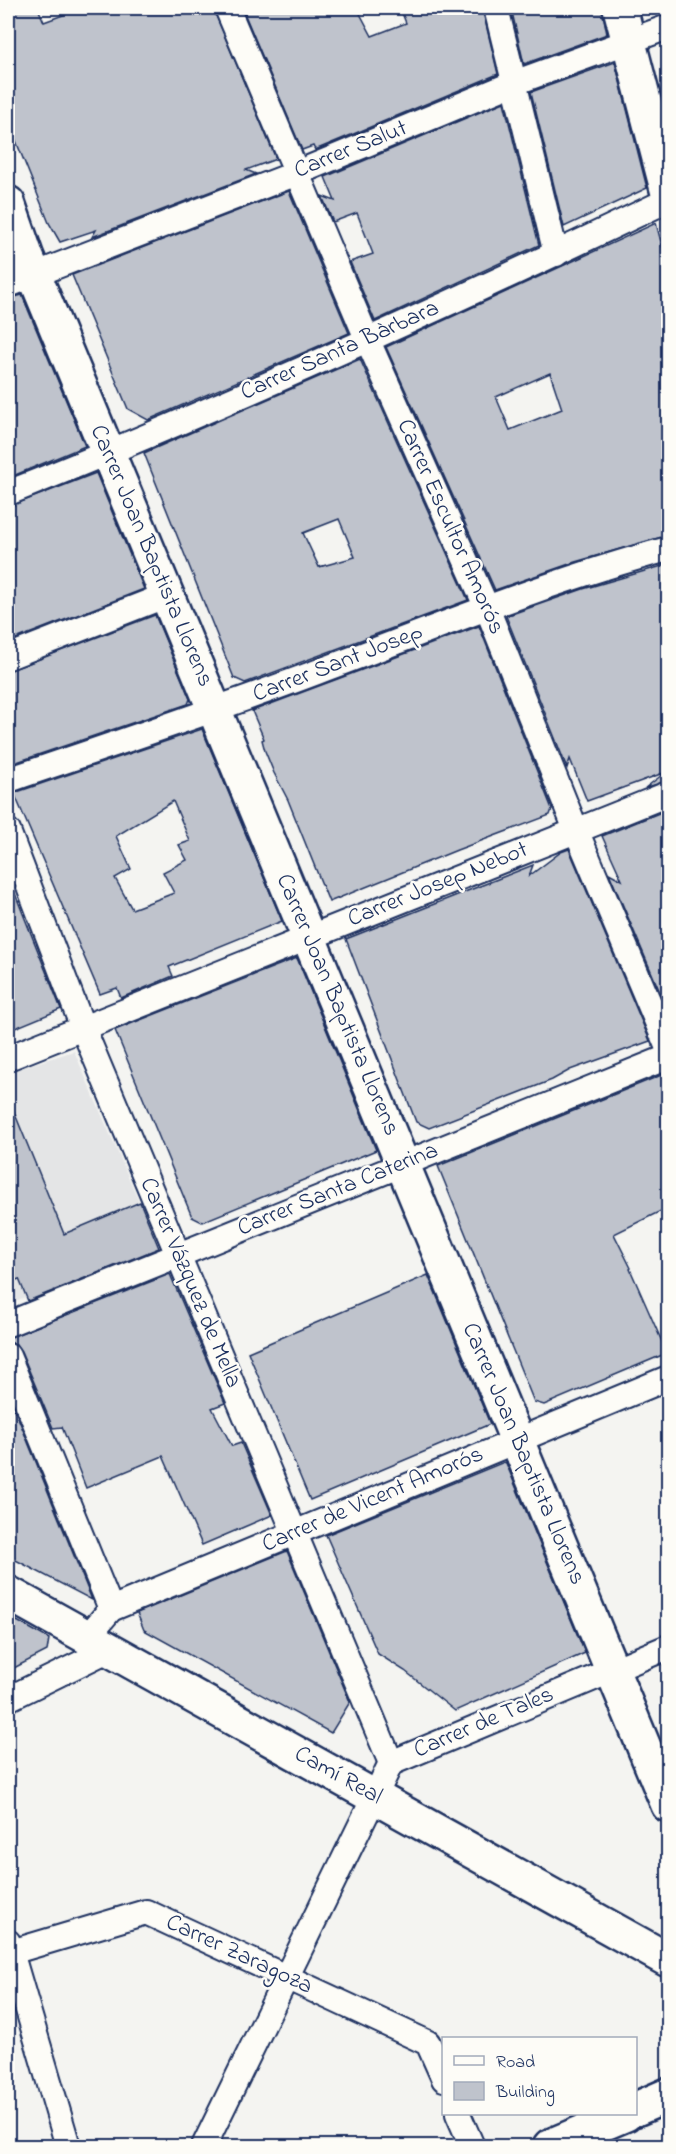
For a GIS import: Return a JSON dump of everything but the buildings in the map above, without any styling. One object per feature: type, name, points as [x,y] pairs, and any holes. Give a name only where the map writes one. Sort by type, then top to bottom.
[{"type":"street","name":"Carrer Escultor Amorós","points":[[227,8],[368,341],[487,608],[576,830],[669,1048]]},
{"type":"street","points":[[496,8],[556,254]]},
{"type":"street","points":[[620,8],[669,193]]},
{"type":"street","name":"Carrer Salut","points":[[21,280],[297,173],[514,83],[669,27]]},
{"type":"street","name":"Carrer Santa Bàrbara","points":[[8,493],[108,453],[368,341],[669,200]]},
{"type":"street","name":"Carrer Joan Baptista Llorens","points":[[8,203],[21,280],[108,453],[669,1805]]},
{"type":"street","name":"Carrer Sant Josep","points":[[8,780],[215,711],[487,608],[619,562],[669,549]]},
{"type":"street","points":[[8,657],[167,595]]},
{"type":"street","name":"Carrer Josep Nebot","points":[[8,1058],[669,794]]},
{"type":"street","name":"Carrer Vázquez de Mella","points":[[8,831],[83,1028],[391,1763]]},
{"type":"street","name":"Carrer Santa Caterina","points":[[8,1324],[669,1057]]},
{"type":"street","points":[[8,1356],[111,1609]]},
{"type":"street","name":"Carrer de Vicent Amorós","points":[[98,1643],[111,1609],[669,1378]]},
{"type":"street","name":"Camí Real","points":[[8,1593],[669,1960]]},
{"type":"street","points":[[8,1699],[98,1643]]},
{"type":"street","name":"Carrer de Tales","points":[[204,2146],[391,1763],[669,1647]]},
{"type":"street","points":[[378,1732],[416,1752]]},
{"type":"street","name":"Carrer Zaragoza","points":[[9,1949],[146,1912],[428,2043],[442,2074]]},
{"type":"street","points":[[9,1949],[68,2146]]},
{"type":"street","points":[[637,2109],[669,2095]]},
{"type":"street","points":[[458,2115],[472,2146]]},
{"type":"street","points":[[550,2146],[624,2115]]},
{"type":"shaded area","points":[[74,1051],[157,1243],[8,1304],[8,1072]]}]
